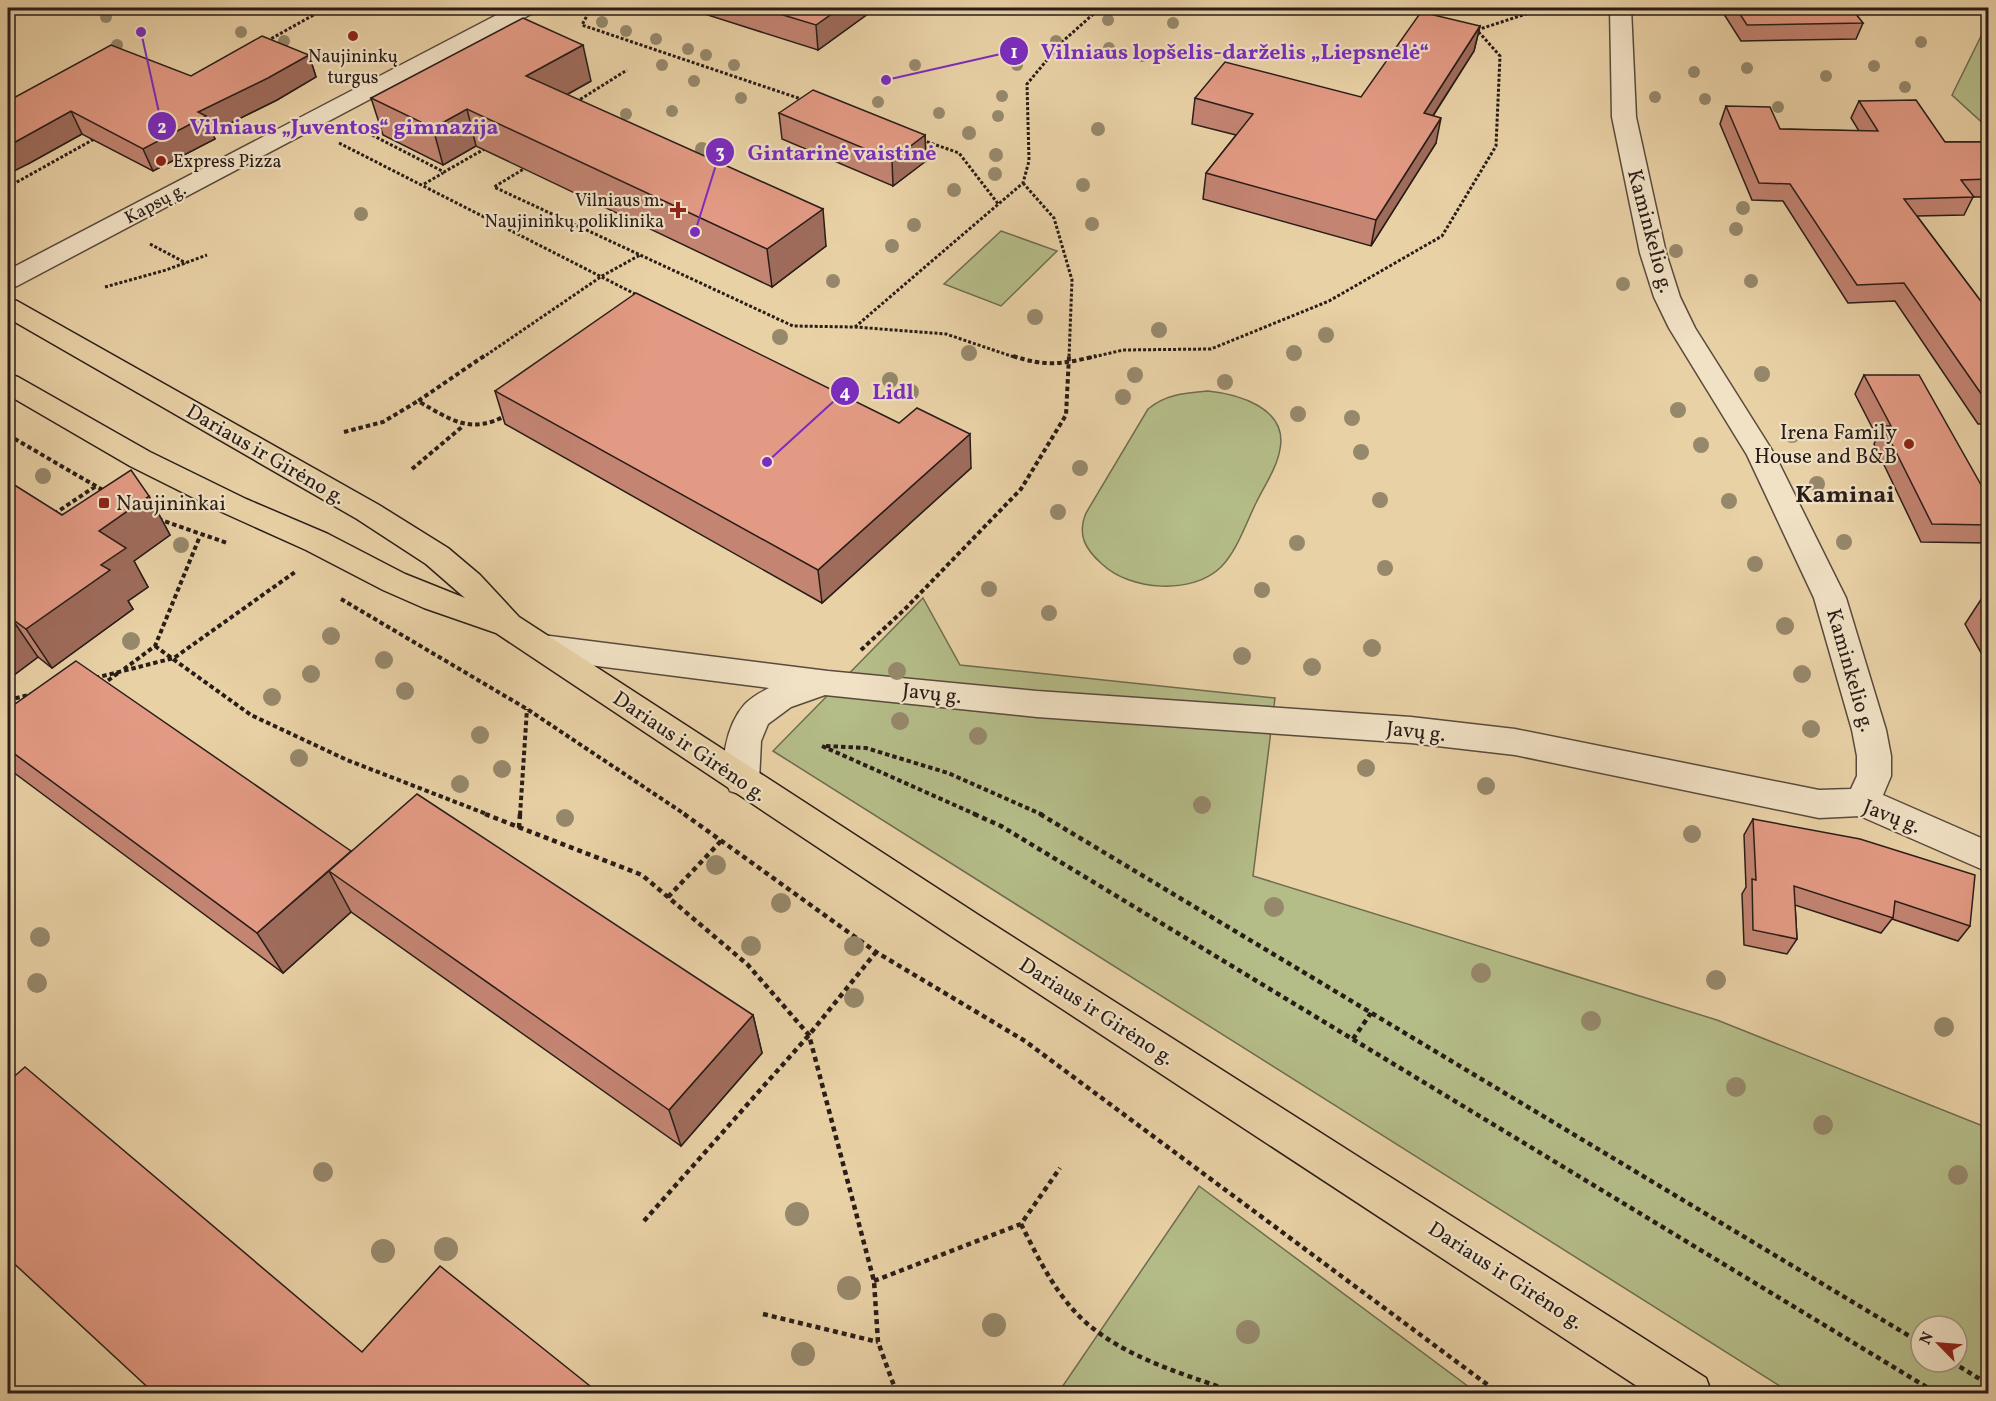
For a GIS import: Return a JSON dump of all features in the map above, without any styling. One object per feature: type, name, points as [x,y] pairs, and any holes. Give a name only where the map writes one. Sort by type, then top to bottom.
[{"type":"main road","name":"Dariaus ir Girėno g.","points":[[8,307],[368,512],[437,556],[469,583],[508,625]]},
{"type":"main road","name":"Dariaus ir Girėno g.","points":[[8,383],[140,459],[235,506],[317,542],[394,582],[435,600],[508,625],[742,781],[1690,1394]]},
{"type":"street","name":"Kapsų g.","points":[[8,280],[525,8]]},
{"type":"street","name":"Kaminkelio g.","points":[[1620,8],[1624,117],[1653,253],[1667,297],[1682,328],[1761,455],[1830,598],[1869,730],[1874,756],[1874,776],[1863,802]]},
{"type":"street","name":"Javų g.","points":[[542,647],[828,683],[1037,704],[1411,730],[1515,742],[1819,804],[1863,802],[1989,856]]},
{"type":"street","name":"Javų g.","points":[[742,781],[742,750],[748,725],[759,712],[771,701],[789,693],[828,683]]},
{"type":"path","points":[[267,40],[326,8]]},
{"type":"path","points":[[591,8],[582,25],[804,100]]},
{"type":"path","points":[[855,327],[1023,183],[1029,160],[1027,84],[1062,42],[1100,8]]},
{"type":"path","points":[[1406,8],[1426,14]]},
{"type":"path","points":[[1478,30],[1491,23],[1544,8]]},
{"type":"path","points":[[533,163],[494,187],[793,326],[855,327],[946,334],[1036,364],[1067,363],[1123,350],[1211,349],[1329,301],[1442,236],[1496,146],[1500,56],[1478,30],[1467,27]]},
{"type":"path","points":[[569,106],[627,70]]},
{"type":"path","points":[[390,126],[372,135],[444,172]]},
{"type":"path","points":[[8,187],[98,137]]},
{"type":"path","points":[[914,138],[959,153],[999,205]]},
{"type":"path","points":[[338,142],[642,297]]},
{"type":"path","points":[[424,184],[490,146]]},
{"type":"path","points":[[857,653],[905,609],[1021,489],[1066,415],[1072,280],[1054,218],[1023,183]]},
{"type":"path","points":[[148,243],[187,263]]},
{"type":"path","points":[[105,287],[207,255]]},
{"type":"path","points":[[345,432],[383,422],[418,401],[602,276],[641,255]]},
{"type":"path","points":[[418,401],[463,426],[493,424],[512,411]]},
{"type":"path","points":[[412,469],[463,426]]},
{"type":"path","points":[[8,435],[114,497]]},
{"type":"path","points":[[47,519],[96,486]]},
{"type":"path","points":[[152,516],[200,536],[229,544]]},
{"type":"path","points":[[101,686],[155,646],[200,536]]},
{"type":"path","points":[[286,567],[306,578]]},
{"type":"path","points":[[86,680],[174,658],[296,572]]},
{"type":"path","points":[[336,596],[527,709],[721,841],[876,952],[1025,1041],[1142,1125],[1500,1394]]},
{"type":"path","points":[[155,646],[251,715],[346,760],[642,875],[748,965],[809,1035],[874,1281],[878,1342],[897,1394]]},
{"type":"path","points":[[8,700],[41,692]]},
{"type":"path","points":[[519,828],[527,709]]},
{"type":"path","points":[[1909,1336],[1032,809],[948,773],[897,757],[867,748],[822,746],[1001,826],[1938,1394]]},
{"type":"path","points":[[668,897],[721,841]]},
{"type":"path","points":[[644,1221],[809,1035],[876,952]]},
{"type":"path","points":[[1353,1039],[1371,1013]]},
{"type":"path","points":[[874,1281],[1021,1224],[1060,1168]]},
{"type":"path","points":[[1021,1224],[1042,1266],[1069,1304],[1109,1340],[1155,1363],[1240,1394]]},
{"type":"path","points":[[763,1314],[878,1342]]},
{"type":"path","points":[[1969,1372],[1989,1384]]},
{"type":"green space","points":[[1988,22],[1988,128],[1952,95]]},
{"type":"green space","points":[[1001,231],[1057,251],[1001,306],[944,284]]},
{"type":"green space","points":[[1208,391],[1246,400],[1269,413],[1280,435],[1280,449],[1276,463],[1236,545],[1221,567],[1195,582],[1178,585],[1162,586],[1128,580],[1102,564],[1087,547],[1082,528],[1086,513],[1148,409],[1169,397]]},
{"type":"green space","points":[[923,598],[960,665],[1275,698],[1253,876],[1717,1020],[1988,1128],[1988,1393],[1791,1393],[773,751]]},
{"type":"green space","points":[[1199,1186],[1477,1393],[1058,1393]]},
{"type":"building","points":[[760,8],[840,8],[816,25]]},
{"type":"building","points":[[1736,8],[1851,8],[1863,23],[1747,25]]},
{"type":"building","points":[[1421,12],[1480,26],[1424,113],[1441,118],[1376,220],[1206,173],[1253,114],[1195,98],[1225,62],[1361,97]]},
{"type":"building","points":[[523,18],[583,45],[526,76],[823,209],[767,249],[467,109],[433,128],[371,98]]},
{"type":"building","points":[[262,36],[309,55],[198,112],[206,116],[143,149],[71,111],[8,146],[8,101],[111,45],[191,76]]},
{"type":"building","points":[[813,90],[925,135],[892,160],[779,113]]},
{"type":"building","points":[[1916,100],[1945,142],[1989,142],[1989,179],[1961,180],[1974,197],[1904,199],[1989,312],[1989,405],[1904,283],[1857,285],[1790,184],[1759,183],[1726,106],[1770,107],[1780,129],[1878,131],[1859,101]]},
{"type":"building","points":[[636,293],[899,423],[917,408],[970,434],[818,570],[495,391]]},
{"type":"building","points":[[1864,375],[1919,375],[1989,499],[1989,525],[1932,524],[1883,426],[1891,426]]},
{"type":"building","points":[[131,470],[149,496],[99,531],[126,548],[101,565],[110,570],[26,629],[12,619],[8,622],[8,481],[62,515]]},
{"type":"building","points":[[1989,597],[1989,609],[1982,598]]},
{"type":"building","points":[[76,661],[351,851],[257,933],[8,749],[8,709]]},
{"type":"building","points":[[417,794],[753,1015],[669,1110],[329,871]]},
{"type":"building","points":[[1753,819],[1860,839],[1975,875],[1970,926],[1895,901],[1893,918],[1794,886],[1797,939],[1753,930],[1752,879],[1756,880]]},
{"type":"building","points":[[25,1067],[362,1352],[440,1266],[600,1394],[336,1394],[330,1388],[325,1394],[155,1394],[8,1258],[8,1082]]},
{"type":"place","name":"Vilniaus „Juventos“ gimnazija","points":[[141,32]]},
{"type":"place","name":"Naujininkų turgus","points":[[353,36]]},
{"type":"place","name":"Vilniaus lopšelis-darželis „Liepsnelė“","points":[[886,80]]},
{"type":"place","name":"Express Pizza","points":[[161,161]]},
{"type":"place","name":"Vilniaus m. Naujininkų poliklinika","points":[[678,210]]},
{"type":"place","name":"Gintarinė vaistinė","points":[[695,232]]},
{"type":"place","name":"Irena Family House and B&B","points":[[1909,444]]},
{"type":"place","name":"Lidl","points":[[767,462]]},
{"type":"place","name":"Naujininkai","points":[[104,503]]},
{"type":"district","name":"Kaminai","points":[[1845,494]]}]
